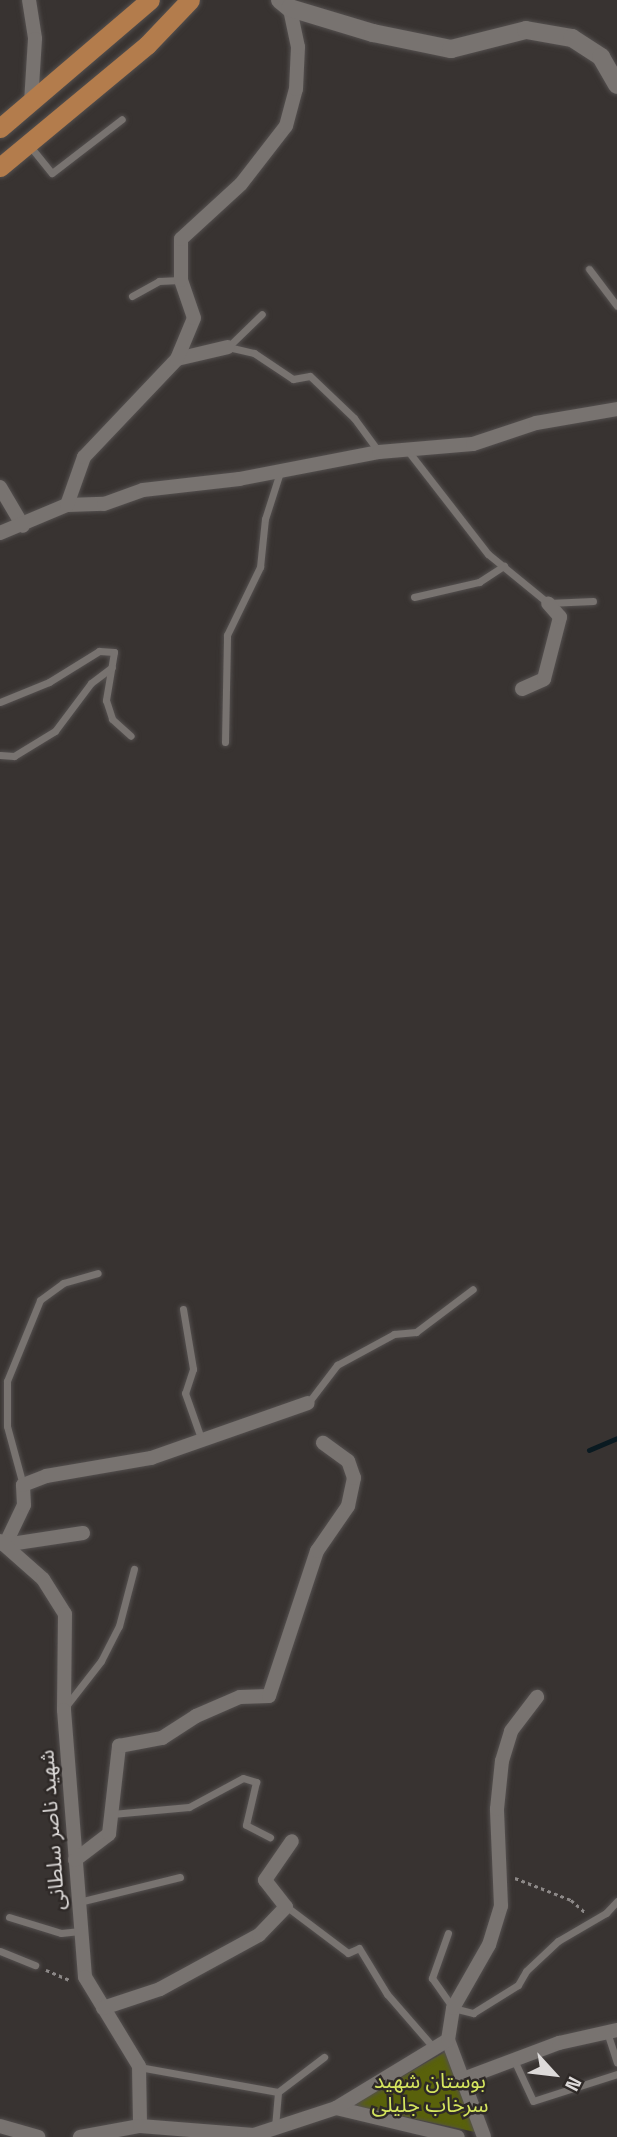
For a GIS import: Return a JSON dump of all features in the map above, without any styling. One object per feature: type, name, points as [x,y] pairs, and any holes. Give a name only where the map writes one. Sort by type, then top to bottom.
[{"type":"main road","points":[[2,122],[31,102],[150,0]]},
{"type":"main road","points":[[0,167],[147,45],[181,3]]},
{"type":"street","points":[[29,0],[36,39],[31,102]]},
{"type":"street","points":[[285,4],[373,33],[451,49],[526,30],[572,38],[601,57],[617,85]]},
{"type":"street","points":[[66,505],[84,457],[177,359],[194,318],[181,280],[181,239],[241,184],[286,127],[296,89],[297,61],[285,4]]},
{"type":"street","points":[[177,359],[228,347]]},
{"type":"street","points":[[0,533],[23,526],[66,505],[104,504],[143,489],[280,472],[379,452],[473,444],[536,423],[617,409]]},
{"type":"street","points":[[0,487],[23,526]]},
{"type":"street","points":[[522,688],[544,679],[560,617],[548,603]]},
{"type":"street","points":[[3,1543],[24,1505],[23,1485],[46,1476],[151,1458],[307,1403]]},
{"type":"street","points":[[75,1860],[108,1834],[119,1746],[162,1738],[196,1716],[240,1697],[269,1696],[317,1551],[348,1506],[352,1488],[348,1461],[323,1443]]},
{"type":"street","points":[[3,1543],[83,1533]]},
{"type":"street","name":"شهید ناصر سلطانی","points":[[3,1543],[43,1579],[65,1614],[64,1710],[85,1977],[139,2066]]},
{"type":"street","points":[[484,2137],[448,2040],[453,2008],[489,1945],[501,1906],[502,1875],[496,1810],[502,1761],[511,1731],[537,1697]]},
{"type":"street","points":[[103,2008],[160,1989],[259,1935],[286,1907],[265,1880],[292,1841]]},
{"type":"street","points":[[463,2079],[559,2043],[612,2031]]},
{"type":"street","points":[[80,2137],[139,2126],[200,2135],[254,2135],[336,2108],[448,2040]]},
{"type":"street","points":[[139,2066],[139,2126]]},
{"type":"street","points":[[336,2108],[458,2137]]},
{"type":"street","points":[[0,2129],[5,2137]]},
{"type":"street","points":[[0,2129],[38,2137]]},
{"type":"lane","points":[[28,144],[52,173],[122,118]]},
{"type":"lane","points":[[589,269],[617,306]]},
{"type":"lane","points":[[132,296],[159,281],[181,280]]},
{"type":"lane","points":[[228,347],[262,314]]},
{"type":"lane","points":[[228,347],[254,353],[293,379],[310,376],[354,418],[379,452]]},
{"type":"lane","points":[[408,451],[488,554],[548,603],[593,601]]},
{"type":"lane","points":[[225,742],[227,635],[260,567],[264,519],[280,472]]},
{"type":"lane","points":[[414,597],[479,582],[504,566]]},
{"type":"lane","points":[[0,702],[49,682],[99,651],[114,652],[106,700],[112,719],[131,736]]},
{"type":"lane","points":[[0,755],[14,756],[55,732],[91,683],[113,666]]},
{"type":"lane","points":[[23,1485],[7,1426],[4,1406],[7,1381],[40,1300],[63,1283],[98,1273]]},
{"type":"lane","points":[[307,1403],[337,1365],[394,1334],[416,1332],[473,1289]]},
{"type":"lane","points":[[183,1309],[193,1369],[185,1393],[202,1442]]},
{"type":"lane","points":[[64,1710],[101,1661],[120,1626],[134,1569]]},
{"type":"lane","points":[[111,1814],[189,1807],[243,1778],[256,1782],[246,1825],[270,1837]]},
{"type":"lane","points":[[78,1902],[180,1877]]},
{"type":"lane","points":[[448,1933],[432,1978],[453,2008],[473,2012],[518,1986],[526,1971],[558,1941],[594,1920],[617,1900]]},
{"type":"lane","points":[[286,1907],[348,1953],[359,1948],[387,1994],[434,2048]]},
{"type":"lane","points":[[9,1917],[61,1933],[80,1931]]},
{"type":"lane","points":[[0,1951],[35,1965]]},
{"type":"lane","points":[[612,2031],[617,2062]]},
{"type":"lane","points":[[139,2066],[278,2092],[324,2057]]},
{"type":"lane","points":[[514,2060],[533,2101],[617,2074]]},
{"type":"lane","points":[[275,2129],[278,2092]]},
{"type":"path","points":[[502,1875],[571,1900],[594,1920]]},
{"type":"path","points":[[35,1965],[74,1982],[85,1977]]},
{"type":"green space","name":"بوستان شهید سرخاب جلیلی","points":[[445,2052],[475,2132],[352,2105]]},
{"type":"waterway","points":[[589,1450],[617,1438]]}]
